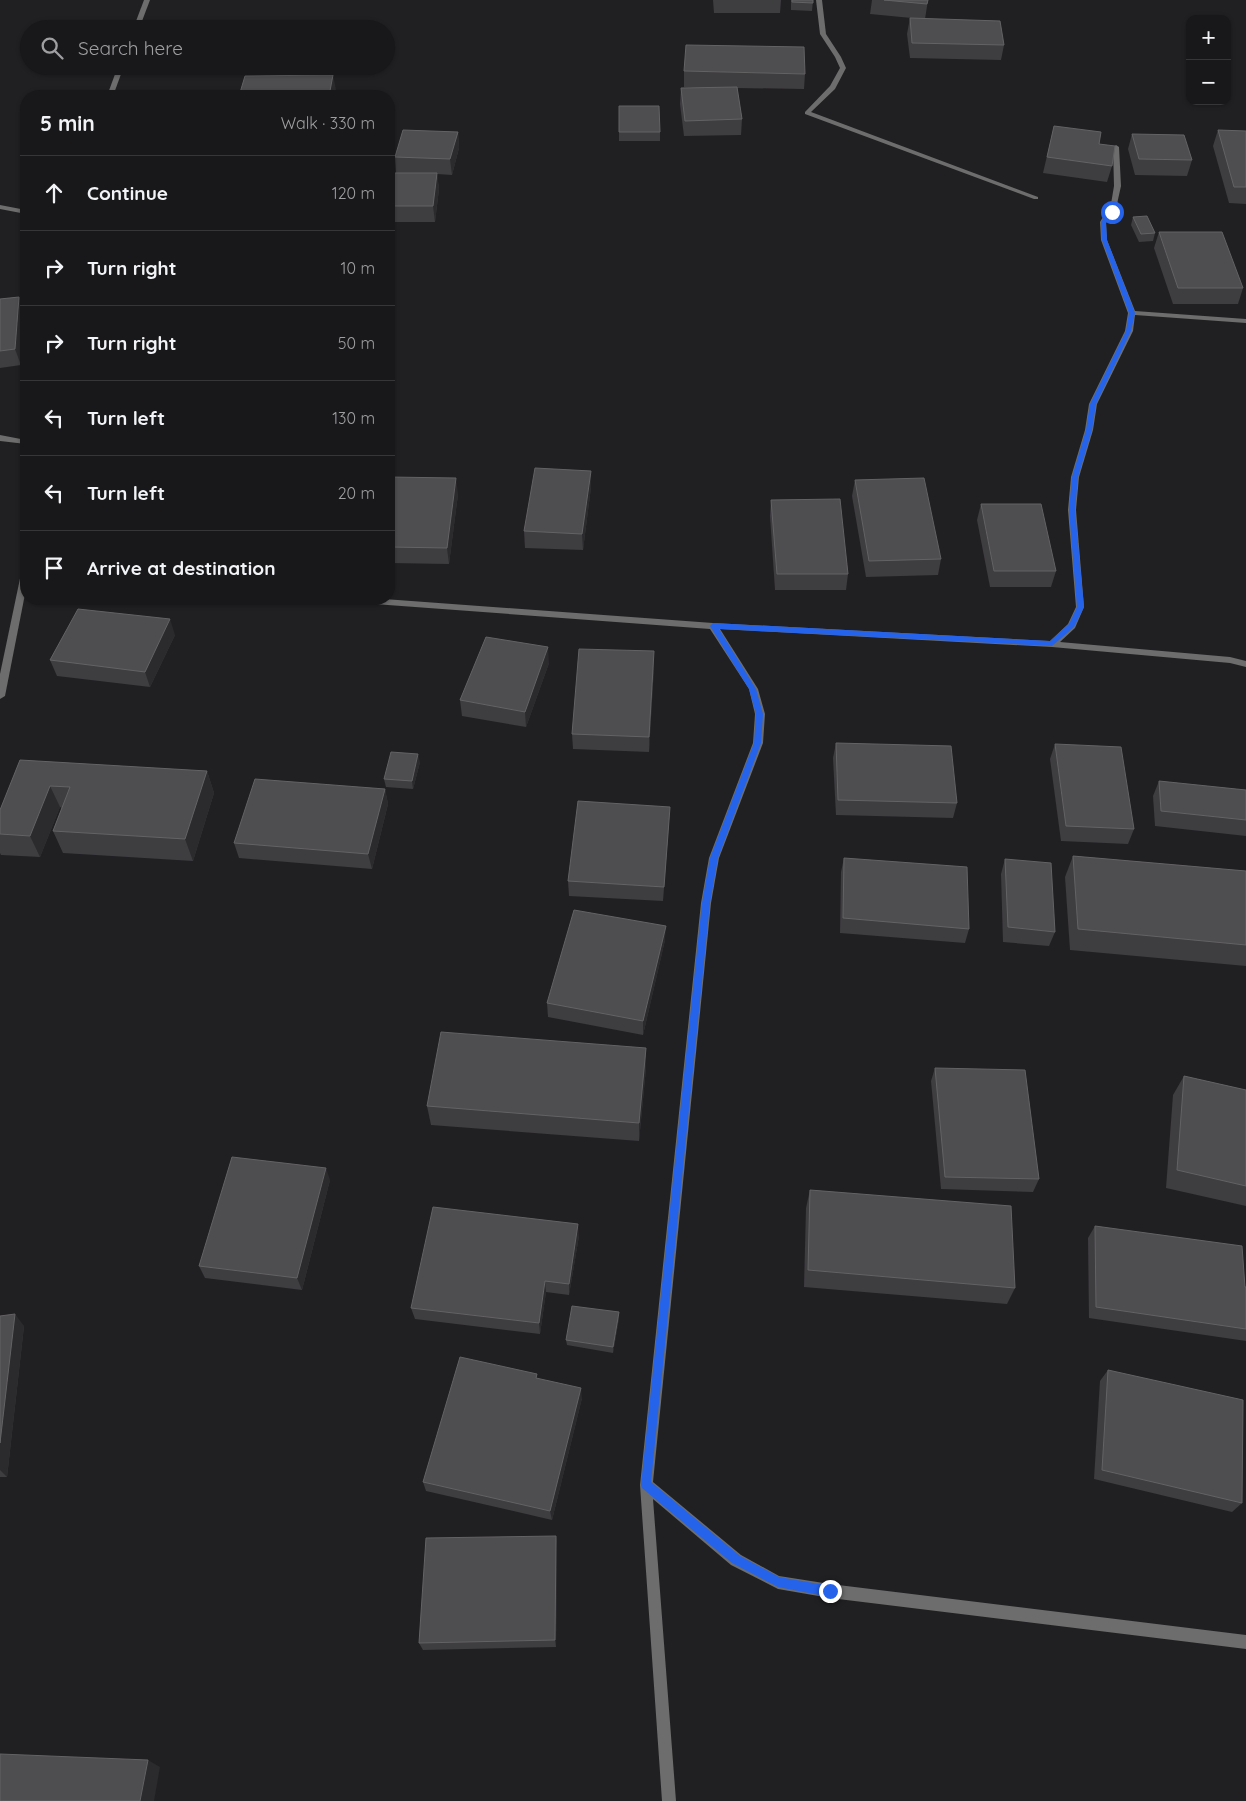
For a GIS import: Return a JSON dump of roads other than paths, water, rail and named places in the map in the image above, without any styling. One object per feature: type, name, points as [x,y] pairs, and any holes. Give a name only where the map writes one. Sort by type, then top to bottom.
[{"type":"street","points":[[139,20],[146,0]]},
{"type":"street","points":[[819,0],[823,34],[843,68],[839,79],[826,96],[807,113],[1036,198]]},
{"type":"street","points":[[112,90],[118,75]]},
{"type":"street","points":[[1052,644],[1072,626],[1080,607],[1072,510],[1075,477],[1089,430],[1093,404],[1128,331],[1132,313],[1104,240],[1103,222],[1112,212],[1118,196],[1116,147]]},
{"type":"street","points":[[0,206],[20,211]]},
{"type":"street","points":[[1132,313],[1246,321]]},
{"type":"street","points":[[0,438],[20,441]]},
{"type":"street","points":[[0,696],[20,601]]},
{"type":"street","points":[[395,603],[713,626],[1052,644],[1230,660],[1246,664]]},
{"type":"street","points":[[669,1801],[646,1485],[706,903],[714,858],[758,743],[760,714],[753,689],[713,626]]},
{"type":"street","points":[[646,1485],[736,1560],[778,1582],[830,1591],[1246,1642]]}]
